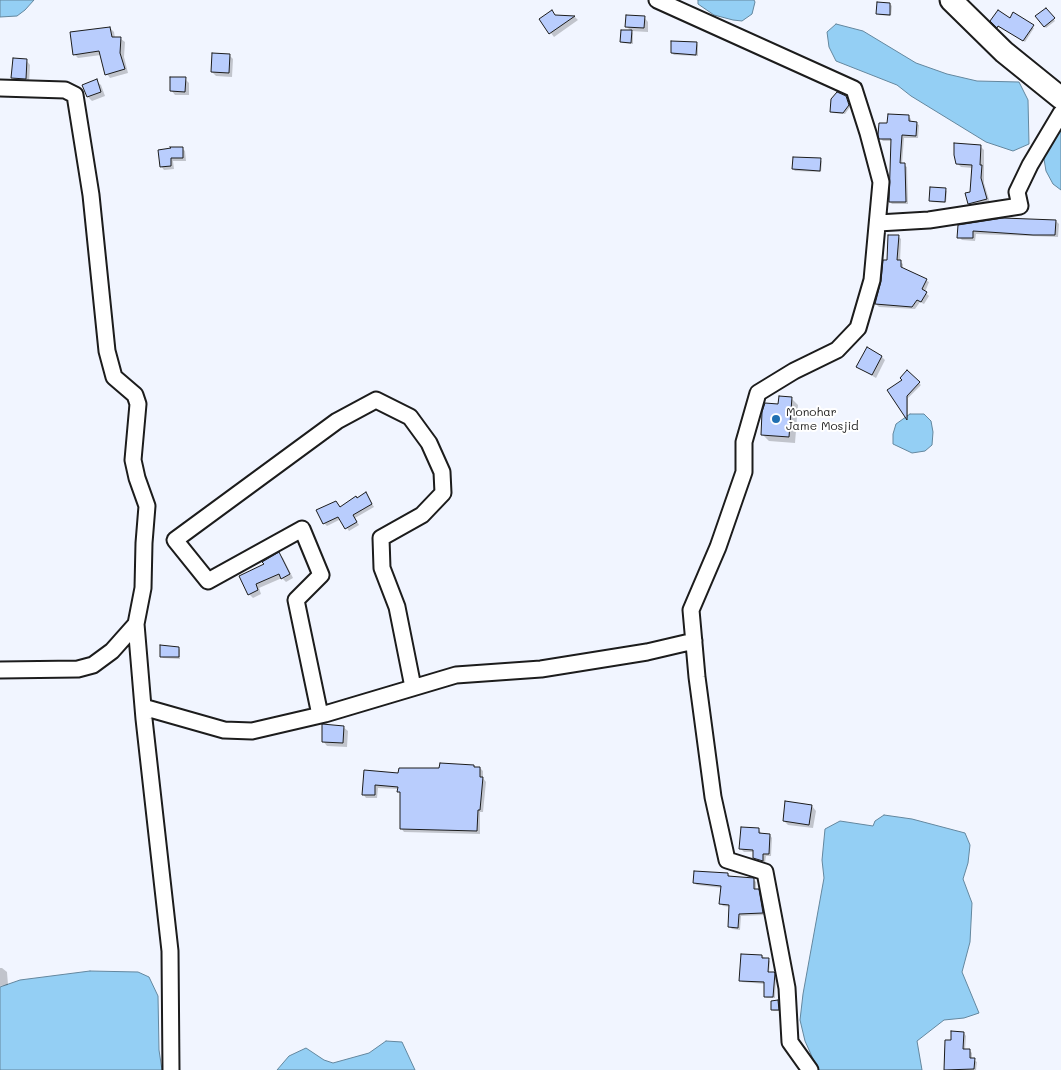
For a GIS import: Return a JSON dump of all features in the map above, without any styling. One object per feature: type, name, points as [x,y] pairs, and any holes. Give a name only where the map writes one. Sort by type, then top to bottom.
[{"type":"street","points":[[657,0],[854,89],[881,182],[872,280],[858,328],[837,350],[794,371],[758,393],[744,442],[744,472],[718,547],[691,610],[714,797],[727,860],[765,872],[787,988],[790,1042],[810,1070]]},
{"type":"street","points":[[951,0],[1004,52],[1061,98]]},
{"type":"street","points":[[0,88],[65,90],[75,95],[91,195],[107,351],[114,377],[135,395],[138,404],[133,460],[136,478],[147,506],[143,588],[136,624],[143,707],[170,951],[171,1070]]},
{"type":"street","points":[[878,223],[929,220],[1020,206],[1017,192],[1030,165],[1054,128],[1061,113]]},
{"type":"street","points":[[320,715],[296,600],[321,575],[302,529],[208,581],[175,540],[337,421],[376,400],[410,418],[429,443],[442,472],[443,493],[422,515],[382,538],[382,568],[397,607],[413,687]]},
{"type":"street","points":[[0,670],[78,670],[93,665],[112,651],[136,624]]},
{"type":"street","points":[[143,707],[224,730],[252,731],[320,715],[456,675],[541,669],[647,652],[694,641]]},
{"type":"water","points":[[0,0],[34,0],[17,16],[0,17]]},
{"type":"water","points":[[698,0],[754,0],[755,2],[752,14],[742,21],[714,15],[698,4]]},
{"type":"water","points":[[836,24],[863,31],[916,63],[947,74],[977,81],[1019,82],[1028,100],[1029,144],[1013,151],[986,142],[911,96],[897,85],[836,61],[829,47],[827,32]]},
{"type":"water","points":[[1061,128],[1061,190],[1053,184],[1046,171],[1044,149]]},
{"type":"water","points":[[910,414],[924,414],[931,421],[933,432],[932,445],[925,451],[912,453],[893,444],[896,424]]},
{"type":"water","points":[[884,815],[912,819],[965,833],[970,845],[968,863],[963,879],[972,903],[970,942],[962,972],[979,1013],[964,1018],[944,1020],[917,1041],[922,1070],[818,1070],[805,1041],[800,1020],[824,878],[822,860],[825,829],[840,821],[873,826],[875,821]]},
{"type":"water","points":[[90,971],[138,972],[149,977],[158,996],[159,1050],[162,1070],[0,1070],[0,987],[20,980]]},
{"type":"water","points":[[386,1041],[402,1042],[415,1070],[277,1070],[289,1056],[306,1048],[324,1060],[333,1063],[369,1053]]},
{"type":"building","points":[[877,2],[890,3],[890,15],[876,14]]},
{"type":"building","points":[[1046,8],[1055,18],[1044,27],[1035,16]]},
{"type":"building","points":[[552,10],[555,15],[575,16],[549,34],[539,19]]},
{"type":"building","points":[[998,10],[1010,18],[1013,12],[1034,25],[1023,41],[998,26],[997,28],[990,21]]},
{"type":"building","points":[[626,15],[645,16],[644,28],[625,27]]},
{"type":"building","points":[[110,27],[112,37],[121,37],[120,53],[125,69],[105,75],[99,51],[73,55],[70,32]]},
{"type":"building","points":[[621,30],[632,30],[631,43],[620,42]]},
{"type":"building","points":[[671,41],[697,42],[696,55],[671,53]]},
{"type":"building","points":[[212,53],[230,54],[229,73],[211,72]]},
{"type":"building","points":[[13,58],[27,59],[26,79],[11,78]]},
{"type":"building","points":[[170,77],[186,77],[185,92],[170,91]]},
{"type":"building","points":[[97,79],[101,92],[87,97],[82,85]]},
{"type":"building","points":[[837,92],[846,96],[849,105],[843,113],[830,112],[831,99]]},
{"type":"building","points":[[888,114],[909,115],[909,121],[917,122],[916,136],[902,135],[900,163],[905,163],[906,202],[889,202],[891,139],[879,139],[878,135],[879,123],[887,123]]},
{"type":"building","points":[[954,143],[981,145],[981,178],[987,199],[968,204],[965,193],[970,192],[972,165],[956,164]]},
{"type":"building","points":[[170,147],[183,147],[183,158],[171,158],[171,166],[160,167],[158,150]]},
{"type":"building","points":[[793,157],[821,158],[820,171],[792,169]]},
{"type":"building","points":[[930,187],[946,188],[945,202],[929,201]]},
{"type":"building","points":[[1003,218],[1056,220],[1055,235],[973,231],[973,238],[957,238],[958,225]]},
{"type":"building","points":[[888,235],[899,235],[897,260],[901,260],[901,267],[927,279],[922,289],[927,292],[921,302],[917,300],[912,307],[875,304],[881,281],[883,260],[887,260]]},
{"type":"building","points":[[867,347],[882,356],[872,375],[856,367]]},
{"type":"building","points":[[907,370],[920,382],[907,396],[907,420],[887,390],[902,380],[900,378]]},
{"type":"building","name":"Monohar Jame Mosjid","points":[[779,396],[792,397],[789,437],[761,435],[762,412],[765,403],[778,404]]},
{"type":"building","points":[[366,492],[372,504],[353,515],[357,522],[345,529],[338,517],[323,524],[316,510],[336,501],[340,507],[356,496],[357,498]]},
{"type":"building","points":[[279,552],[290,574],[281,579],[279,574],[256,584],[258,590],[248,595],[239,576],[264,564],[262,562]]},
{"type":"building","points":[[160,645],[179,647],[179,657],[160,657]]},
{"type":"building","points":[[322,724],[344,726],[343,743],[322,742]]},
{"type":"building","points":[[440,763],[480,767],[480,777],[483,777],[477,831],[400,829],[400,792],[397,792],[398,787],[375,785],[375,795],[362,795],[364,770],[398,773],[399,768],[439,768]]},
{"type":"building","points":[[785,801],[812,805],[809,825],[783,821]]},
{"type":"building","points":[[741,827],[759,828],[759,833],[770,834],[769,854],[763,854],[763,861],[753,858],[753,850],[739,849]]},
{"type":"building","points":[[694,871],[728,873],[728,876],[754,878],[754,889],[759,889],[763,913],[739,914],[738,928],[728,927],[729,905],[719,904],[721,886],[693,883]]},
{"type":"building","points":[[741,954],[762,955],[762,958],[769,958],[768,972],[775,973],[773,997],[764,997],[764,982],[739,981]]},
{"type":"building","points":[[778,1000],[779,1010],[771,1010],[771,1001]]},
{"type":"building","points":[[951,1031],[964,1032],[963,1049],[970,1049],[970,1058],[975,1058],[974,1069],[944,1070],[945,1040],[951,1040]]},
{"type":"place","name":"Monohar Jame Mosjid","points":[[776,419]]}]
